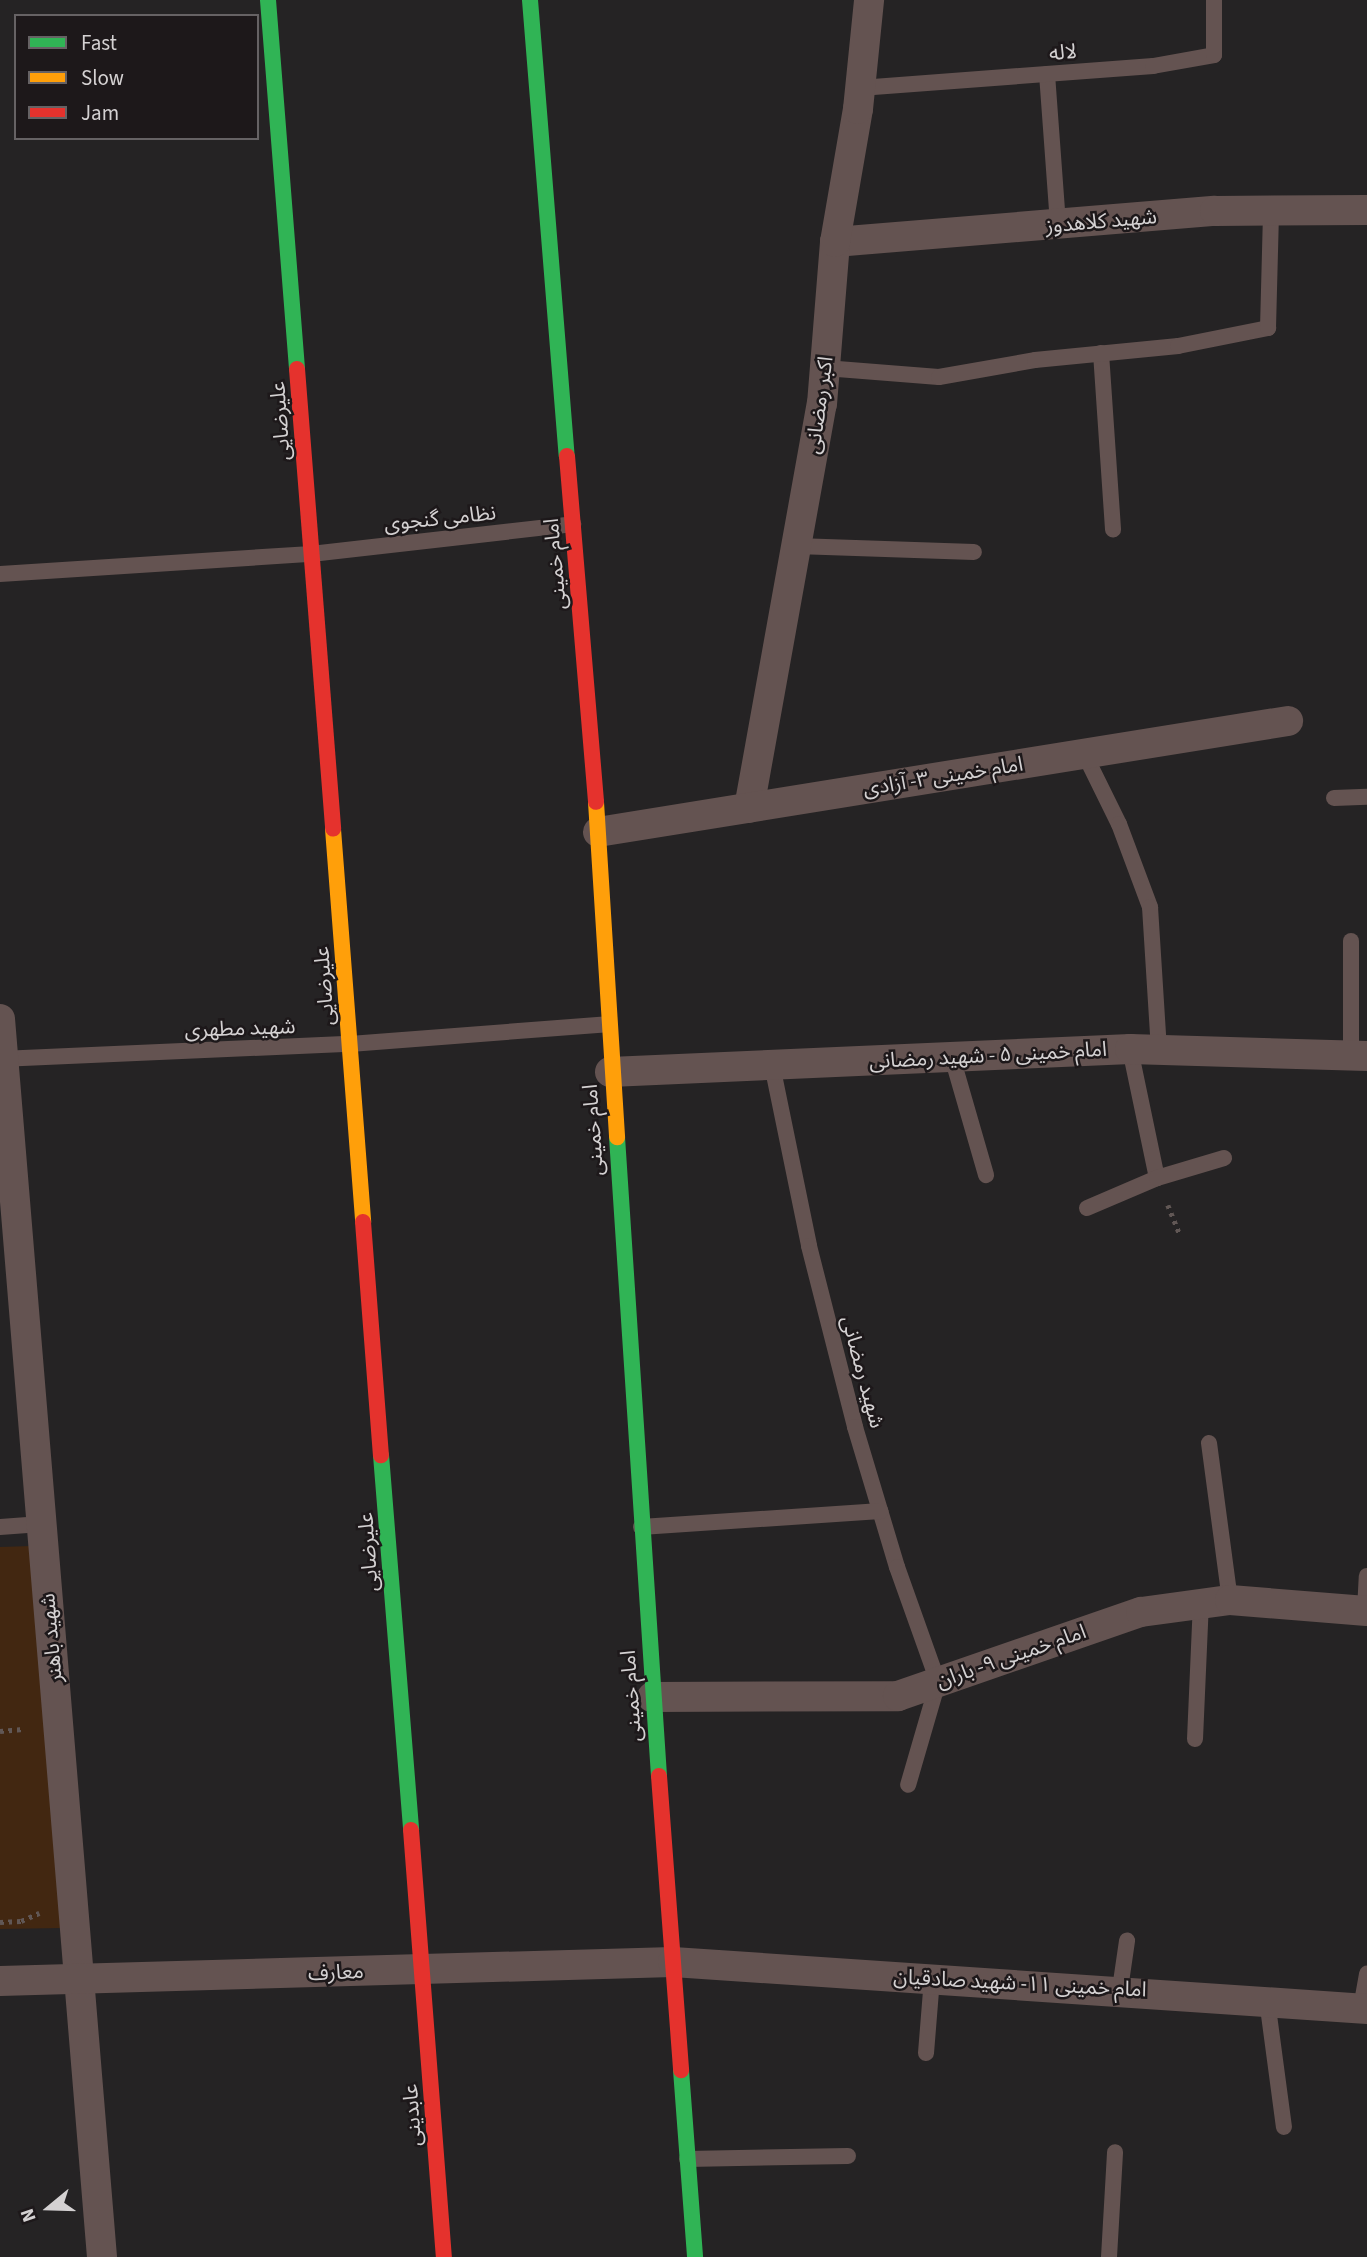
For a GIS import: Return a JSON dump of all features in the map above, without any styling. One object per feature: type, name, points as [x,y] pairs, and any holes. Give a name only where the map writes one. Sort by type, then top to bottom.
[{"type":"main road","name":"علیرضایی","points":[[268,0],[422,1969]]},
{"type":"main road","name":"امام خمینی","points":[[530,0],[598,832],[607,1024],[652,1697],[695,2257]]},
{"type":"main road","name":"عابدینی","points":[[422,1969],[444,2257]]},
{"type":"street","name":"اکبر رمضانی","points":[[749,808],[825,368],[835,242],[860,88],[869,0]]},
{"type":"street","name":"شهید کلاهدوز","points":[[835,242],[1058,224],[1271,211],[1367,210]]},
{"type":"street","name":"امام خمینی ۳- آزادی","points":[[598,832],[1288,720]]},
{"type":"street","name":"شهید باهنر","points":[[0,1019],[102,2257]]},
{"type":"street","name":"امام خمینی ۵ - شهید رمضانی","points":[[610,1072],[1130,1049],[1359,1056]]},
{"type":"street","name":"امام خمینی ۹- باران","points":[[652,1697],[898,1696],[1141,1612],[1230,1600],[1366,1611]]},
{"type":"street","name":"معارف","points":[[0,1981],[673,1962]]},
{"type":"street","name":"امام خمینی ۱۱- شهید صادقیان","points":[[673,1962],[1120,1989],[1364,2008]]},
{"type":"lane","name":"لاله","points":[[860,88],[1153,66],[1214,55],[1214,0]]},
{"type":"lane","points":[[1047,74],[1058,224]]},
{"type":"lane","points":[[825,368],[939,377],[1101,353],[1178,346],[1268,328],[1271,211]]},
{"type":"lane","points":[[1101,353],[1113,530]]},
{"type":"lane","name":"نظامی گنجوی","points":[[0,574],[311,554],[573,524]]},
{"type":"lane","points":[[796,546],[974,552]]},
{"type":"lane","points":[[1084,753],[1119,824],[1150,907],[1159,1050]]},
{"type":"lane","points":[[1334,798],[1367,797]]},
{"type":"lane","points":[[1351,941],[1359,1056]]},
{"type":"lane","name":"شهید مطهری","points":[[2,1059],[350,1044],[607,1024]]},
{"type":"lane","points":[[1130,1049],[1157,1178]]},
{"type":"lane","points":[[952,1057],[986,1175]]},
{"type":"lane","name":"شهید رمضانی","points":[[772,1065],[809,1246],[880,1511],[938,1682]]},
{"type":"lane","points":[[1087,1208],[1157,1178],[1224,1158]]},
{"type":"lane","points":[[1209,1443],[1230,1600]]},
{"type":"lane","points":[[641,1527],[880,1511]]},
{"type":"lane","points":[[0,1527],[41,1524]]},
{"type":"lane","points":[[1366,1611],[1367,1576]]},
{"type":"lane","points":[[1195,1739],[1201,1604]]},
{"type":"lane","points":[[908,1785],[938,1682]]},
{"type":"lane","points":[[1120,1989],[1127,1941]]},
{"type":"lane","points":[[1364,2008],[1367,1974]]},
{"type":"lane","points":[[926,2053],[932,1978]]},
{"type":"lane","points":[[1267,2000],[1283,2127]]},
{"type":"lane","points":[[1109,2257],[1115,2152]]},
{"type":"lane","points":[[687,2160],[848,2156]]},
{"type":"shaded area","points":[[32,1546],[62,1928],[0,1929],[0,1547]]},
{"type":"traffic: fast","points":[[268,0],[297,369]]},
{"type":"traffic: fast","points":[[530,0],[567,456]]},
{"type":"traffic: fast","points":[[617,1137],[659,1776]]},
{"type":"traffic: fast","points":[[381,1455],[411,1830]]},
{"type":"traffic: fast","points":[[681,2070],[695,2257]]},
{"type":"traffic: slow","points":[[596,802],[617,1137]]},
{"type":"traffic: slow","points":[[333,829],[363,1222]]},
{"type":"traffic: jam","points":[[297,369],[333,829]]},
{"type":"traffic: jam","points":[[567,456],[596,802]]},
{"type":"traffic: jam","points":[[363,1222],[381,1455]]},
{"type":"traffic: jam","points":[[659,1776],[681,2070]]},
{"type":"traffic: jam","points":[[411,1830],[444,2257]]}]
